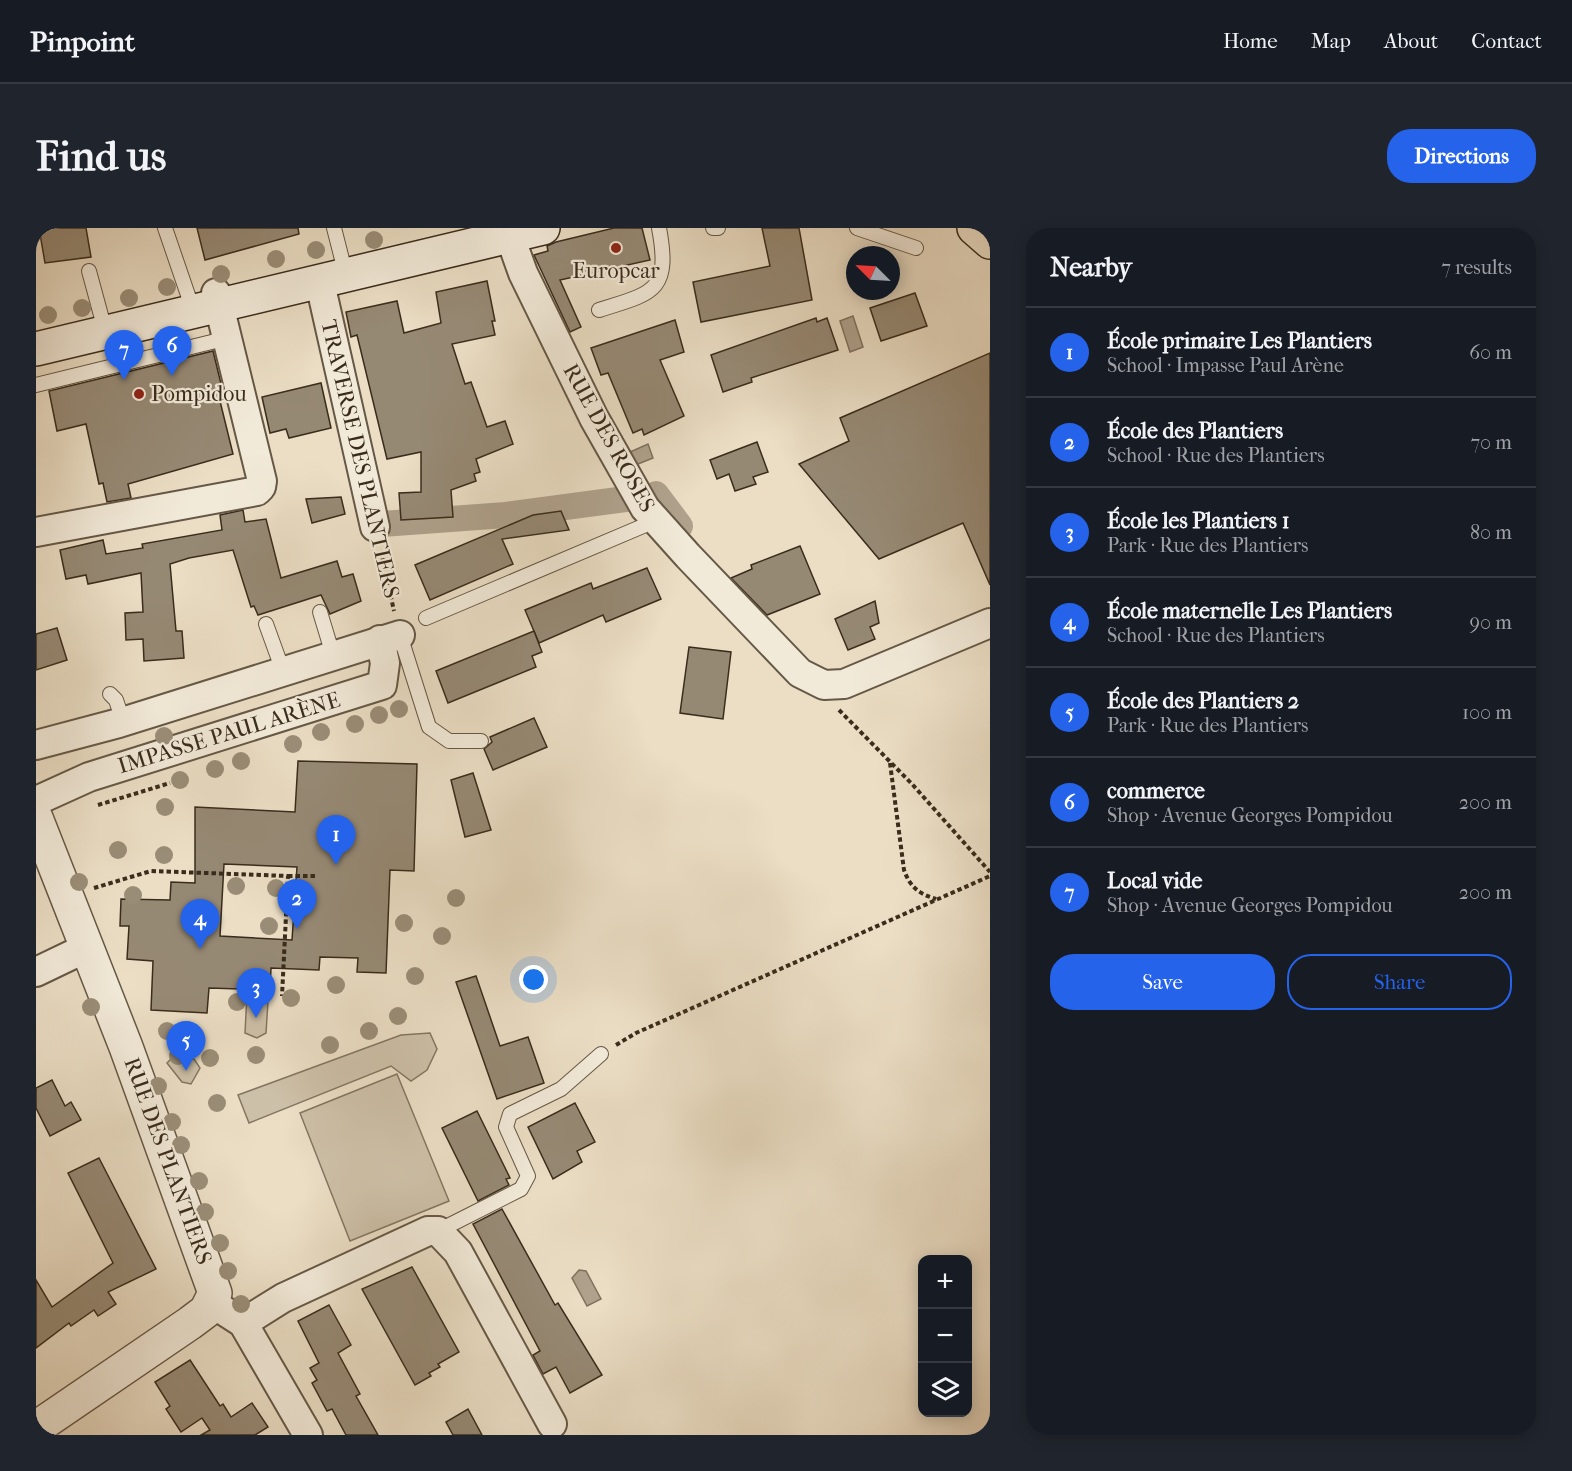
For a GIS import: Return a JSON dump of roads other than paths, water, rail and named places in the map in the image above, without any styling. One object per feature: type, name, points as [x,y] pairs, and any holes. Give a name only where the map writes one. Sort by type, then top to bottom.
[{"type":"main road","points":[[337,274],[477,228]]},
{"type":"main road","points":[[36,335],[337,274],[512,232],[543,228]]},
{"type":"main road","points":[[974,228],[990,242]]},
{"type":"main road","points":[[36,349],[208,299]]},
{"type":"main road","name":"RUE DES PLANTIERS","points":[[36,818],[213,1282],[215,1293],[212,1303]]},
{"type":"main road","points":[[36,1428],[190,1323],[212,1303]]},
{"type":"street","name":"RUE DES ROSES","points":[[512,232],[523,273],[594,418],[636,493],[656,521],[800,673],[818,683],[843,684],[990,623]]},
{"type":"street","name":"TRAVERSE DES PLANTIERS","points":[[337,274],[375,527]]},
{"type":"street","points":[[36,532],[150,513],[257,491],[261,487],[262,481],[228,338],[208,299]]},
{"type":"street","name":"IMPASSE PAUL ARÈNE","points":[[36,745],[121,722],[390,638],[382,685],[90,777],[36,801]]},
{"type":"street","points":[[36,972],[86,948]]},
{"type":"street","points":[[243,1323],[283,1298],[428,1231],[438,1231],[458,1252],[552,1424]]},
{"type":"street","points":[[212,1303],[243,1323],[308,1435]]},
{"type":"lane","points":[[165,228],[208,299]]},
{"type":"lane","points":[[334,228],[337,274]]},
{"type":"lane","points":[[599,310],[645,296],[655,286],[660,278],[664,256],[659,228]]},
{"type":"lane","points":[[713,228],[718,228]]},
{"type":"lane","points":[[857,228],[916,248]]},
{"type":"lane","points":[[89,271],[102,320]]},
{"type":"lane","points":[[36,385],[228,338]]},
{"type":"lane","points":[[426,618],[656,521]]},
{"type":"lane","points":[[320,612],[333,655]]},
{"type":"lane","points":[[266,624],[284,671]]},
{"type":"lane","points":[[390,638],[429,727],[449,741],[481,741]]},
{"type":"lane","points":[[110,694],[116,700],[121,722]]},
{"type":"lane","points":[[438,1231],[522,1189],[528,1176],[506,1127],[510,1114],[561,1089],[601,1054]]},
{"type":"waterway","points":[[656,494],[680,526]]},
{"type":"waterway","points":[[382,524],[506,515],[633,498]]},
{"type":"place","name":"Europcar","points":[[616,248]]},
{"type":"place","name":"commerce","points":[[172,376]]},
{"type":"place","name":"Local vide","points":[[124,380]]},
{"type":"place","name":"Pompidou","points":[[139,394]]},
{"type":"place","name":"École primaire Les Plantiers","points":[[336,865]]},
{"type":"place","name":"École des Plantiers","points":[[297,929]]},
{"type":"place","name":"École maternelle Les Plantiers","points":[[200,949]]},
{"type":"place","name":"École les Plantiers 1","points":[[256,1018]]},
{"type":"place","name":"École des Plantiers 2","points":[[186,1071]]}]
